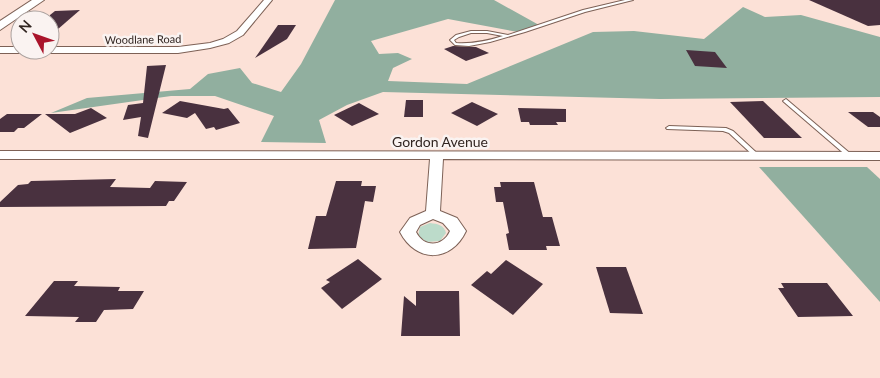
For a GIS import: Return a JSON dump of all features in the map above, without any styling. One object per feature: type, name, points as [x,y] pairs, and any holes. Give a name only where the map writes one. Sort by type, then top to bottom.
[{"type":"street","points":[[0,26],[39,0]]},
{"type":"street","name":"Woodlane Road","points":[[0,50],[178,50],[204,47],[227,40],[242,31],[268,0]]},
{"type":"street","name":"Gordon Avenue","points":[[0,155],[880,156]]},
{"type":"street","points":[[433,214],[437,156]]},
{"type":"lane","points":[[508,36],[484,32],[464,33],[452,40],[455,44],[466,46],[508,36],[595,6],[631,0]]},
{"type":"lane","points":[[786,100],[850,156]]},
{"type":"lane","points":[[669,128],[724,128],[731,132],[756,156]]},
{"type":"green space","points":[[335,0],[494,0],[539,25],[518,32],[448,19],[371,41],[379,54],[398,53],[412,59],[393,68],[388,81],[467,84],[593,32],[634,31],[704,39],[743,7],[765,17],[801,15],[880,37],[880,97],[660,99],[383,92],[347,105],[319,120],[326,143],[261,142],[274,116],[215,96],[171,96],[51,113],[87,98],[190,89],[208,74],[240,68],[252,83],[281,92],[301,64]]},
{"type":"green space","points":[[759,167],[867,167],[880,179],[880,302]]},
{"type":"green space","points":[[430,223],[444,228],[446,233],[440,241],[427,242],[418,236],[420,227]]},
{"type":"building","points":[[809,0],[880,0],[880,25],[868,26]]},
{"type":"building","points":[[80,10],[60,27],[60,11]]},
{"type":"building","points":[[278,25],[296,25],[287,39],[255,58]]},
{"type":"building","points":[[453,46],[476,47],[489,53],[466,61],[444,49]]},
{"type":"building","points":[[686,50],[715,52],[727,68],[695,66]]},
{"type":"building","points":[[166,65],[148,138],[138,136],[141,117],[123,120],[128,105],[143,103],[147,66]]},
{"type":"building","points":[[406,100],[423,100],[423,117],[404,117]]},
{"type":"building","points":[[180,101],[224,109],[228,108],[240,123],[216,130],[214,127],[206,129],[195,113],[187,118],[162,113]]},
{"type":"building","points":[[763,101],[802,138],[764,138],[730,102]]},
{"type":"building","points":[[472,102],[498,114],[477,126],[451,113]]},
{"type":"building","points":[[359,103],[379,114],[352,126],[334,115]]},
{"type":"building","points":[[91,108],[107,118],[70,133],[45,114],[75,114]]},
{"type":"building","points":[[518,108],[566,109],[566,122],[556,122],[558,125],[530,125],[529,122],[521,122]]},
{"type":"building","points":[[848,112],[873,112],[880,117],[880,127],[868,127]]},
{"type":"building","points":[[7,114],[42,114],[24,128],[18,128],[14,132],[0,132],[0,119]]},
{"type":"building","points":[[116,179],[110,187],[150,188],[155,181],[187,182],[174,201],[169,201],[166,206],[0,207],[0,202],[18,185],[28,184],[31,181]]},
{"type":"building","points":[[336,181],[362,181],[361,186],[376,186],[373,202],[365,201],[356,248],[308,249],[316,216],[326,216]]},
{"type":"building","points":[[500,182],[534,182],[543,217],[552,217],[560,246],[546,246],[547,250],[509,250],[506,234],[509,233],[503,202],[496,202],[494,187],[501,187]]},
{"type":"building","points":[[358,259],[382,279],[342,309],[321,288],[330,282],[326,280]]},
{"type":"building","points":[[506,260],[543,284],[513,315],[471,285],[487,271],[491,274]]},
{"type":"building","points":[[596,267],[626,267],[643,314],[610,313]]},
{"type":"building","points":[[54,281],[78,281],[74,286],[120,287],[118,291],[144,291],[133,309],[104,310],[96,322],[75,322],[79,317],[25,316]]},
{"type":"building","points":[[781,283],[827,283],[853,316],[798,317],[778,288],[784,288]]},
{"type":"building","points":[[416,291],[459,291],[460,336],[401,336],[404,296],[416,306]]}]
